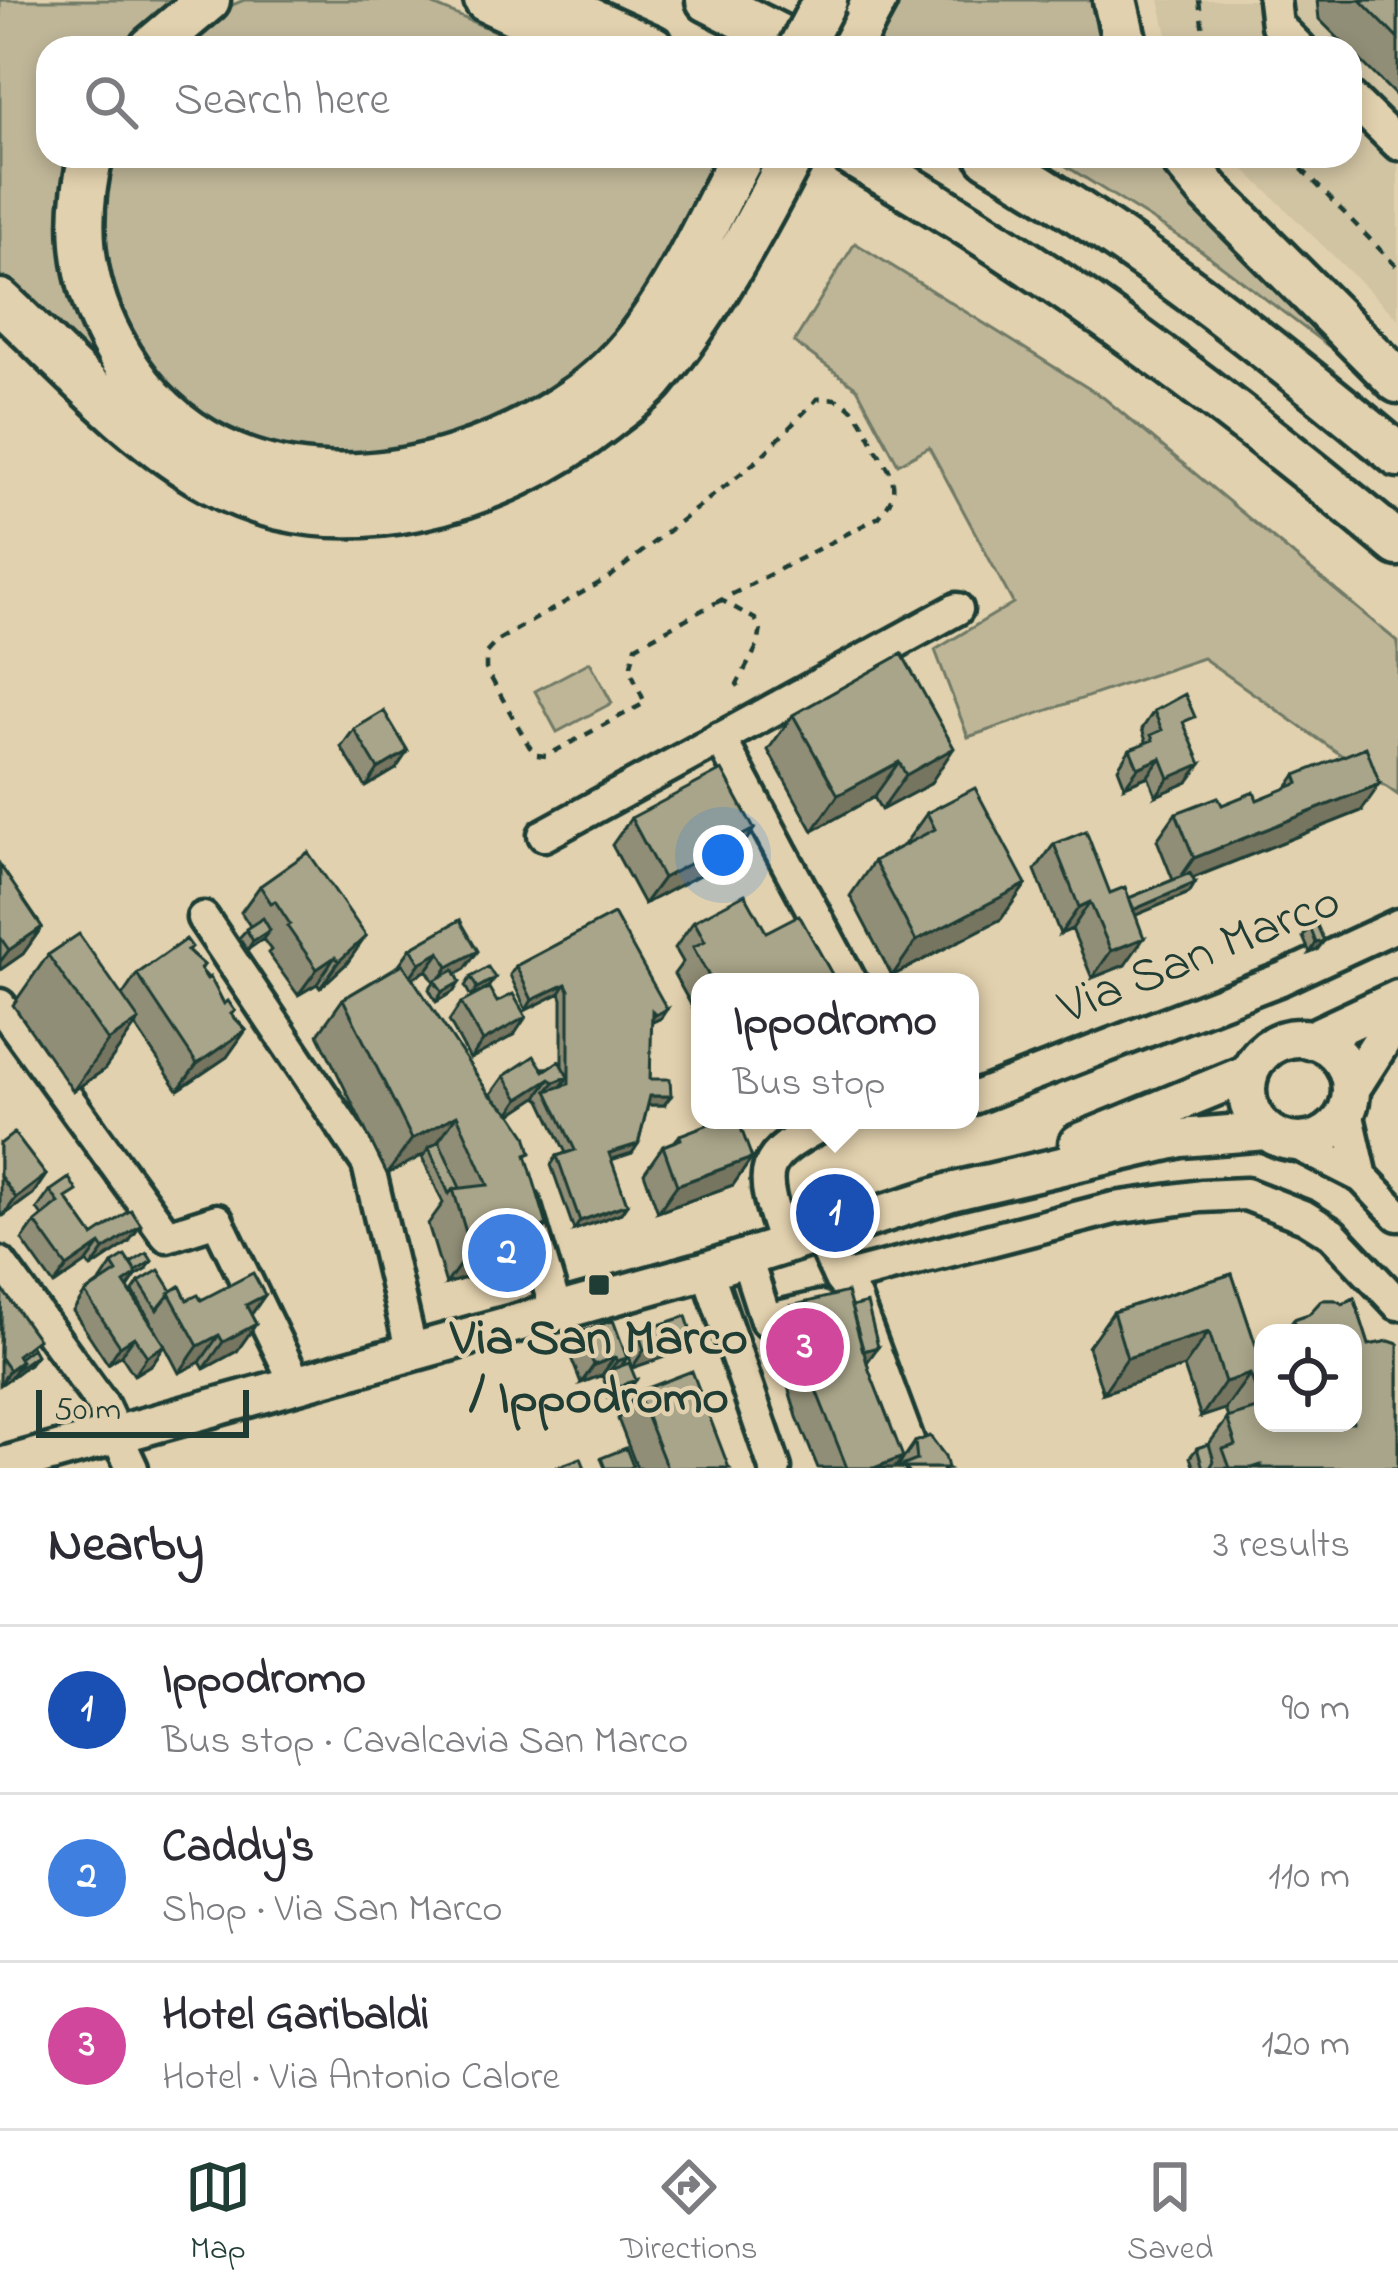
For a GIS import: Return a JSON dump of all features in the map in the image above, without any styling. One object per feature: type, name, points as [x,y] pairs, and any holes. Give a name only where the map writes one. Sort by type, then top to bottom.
[{"type":"highway","points":[[165,36],[208,0]]},
{"type":"highway","points":[[486,0],[563,36]]},
{"type":"highway","points":[[547,0],[626,36]]},
{"type":"highway","points":[[708,0],[778,36]]},
{"type":"highway","points":[[807,36],[825,0]]},
{"type":"highway","points":[[855,36],[874,0]]},
{"type":"highway","points":[[1115,0],[1123,36]]},
{"type":"highway","points":[[89,168],[82,219],[84,270],[123,364],[170,417],[223,453],[316,476],[370,476],[488,448],[585,392],[651,325],[734,171]]},
{"type":"highway","points":[[0,301],[144,437],[219,486],[308,511],[354,514],[410,509],[470,495],[520,476],[567,450],[651,383],[714,296],[786,168]]},
{"type":"highway","points":[[870,168],[1120,324],[1263,431],[1398,544]]},
{"type":"highway","points":[[1006,168],[1161,270],[1398,455]]},
{"type":"highway","points":[[1190,168],[1398,381]]},
{"type":"main road","points":[[1277,1136],[1250,1109],[1250,1073],[1258,1057],[1277,1042],[1310,1040],[1398,999]]},
{"type":"main road","points":[[951,1192],[1181,1138],[1277,1136],[1308,1142],[1328,1135],[1398,1015]]},
{"type":"main road","points":[[1310,1040],[1331,1049],[1343,1062],[1349,1100]]},
{"type":"main road","points":[[0,1466],[125,1451],[297,1386],[746,1258],[951,1192],[1250,1073]]},
{"type":"street","points":[[1274,0],[1277,26],[1287,36]]},
{"type":"street","points":[[1362,109],[1398,144]]},
{"type":"street","points":[[544,835],[957,609]]},
{"type":"street","points":[[721,738],[846,973]]},
{"type":"street","points":[[202,918],[368,1164],[412,1353]]},
{"type":"street","name":"Via San Marco","points":[[979,1096],[1281,979],[1398,925]]},
{"type":"street","points":[[0,1005],[167,1236],[218,1220],[297,1386]]},
{"type":"street","points":[[1349,1100],[1362,1177]]},
{"type":"street","points":[[815,1129],[780,1148],[766,1189],[802,1239],[847,1288],[912,1451],[927,1468]]},
{"type":"street","points":[[1277,1136],[1362,1177],[1398,1215]]},
{"type":"street","points":[[517,1178],[556,1312]]},
{"type":"street","points":[[746,1258],[766,1320],[847,1288],[1114,1208],[1246,1194],[1305,1217],[1333,1234],[1398,1304]]},
{"type":"street","points":[[0,1263],[102,1404],[125,1451]]},
{"type":"street","points":[[707,1270],[776,1468]]},
{"type":"path","points":[[1199,0],[1203,36]]},
{"type":"path","points":[[1301,168],[1398,268]]},
{"type":"path","points":[[817,399],[841,402],[859,414],[893,480],[889,505],[879,517],[721,600],[636,646],[630,669],[646,703],[554,754],[536,755],[486,669],[486,652],[498,640],[610,577],[758,460],[817,399]]},
{"type":"path","points":[[721,600],[755,619],[761,628],[758,645],[737,684],[759,717]]},
{"type":"shaded area","points":[[0,0],[182,0],[142,36],[36,36],[36,168],[69,168],[64,224],[69,283],[87,339],[123,398],[0,283]]},
{"type":"shaded area","points":[[244,0],[422,0],[506,36],[187,36]]},
{"type":"shaded area","points":[[896,0],[1098,0],[1106,36],[876,36]]},
{"type":"shaded area","points":[[1159,0],[1398,0],[1398,319],[1243,168],[1362,168],[1362,36],[1167,36]]},
{"type":"shaded area","points":[[103,168],[716,168],[669,270],[589,365],[500,423],[367,461],[269,453],[185,409],[111,307],[96,213]]},
{"type":"shaded area","points":[[1069,168],[1172,168],[1347,354],[1344,358],[1202,251]]},
{"type":"shaded area","points":[[855,243],[1104,398],[1398,642],[1398,795],[1203,658],[968,737],[935,650],[1013,603],[929,447],[898,464],[857,388],[794,342]]},
{"type":"shaded area","points":[[590,662],[612,703],[557,732],[535,691]]},
{"type":"building","points":[[1360,0],[1398,0],[1398,39]]},
{"type":"building","points":[[902,654],[954,748],[906,775],[899,762],[838,795],[793,715]]},
{"type":"building","points":[[1185,694],[1195,717],[1183,722],[1201,764],[1169,778],[1161,758],[1138,768],[1130,749],[1153,740],[1151,735],[1162,730],[1154,711]]},
{"type":"building","points":[[384,711],[408,751],[378,769],[354,729]]},
{"type":"building","points":[[1366,747],[1380,784],[1194,858],[1176,813],[1218,797],[1222,805],[1254,792],[1257,800],[1299,783],[1296,775]]},
{"type":"building","points":[[722,770],[754,829],[663,878],[631,818]]},
{"type":"building","points":[[975,788],[1026,884],[916,941],[874,861],[935,829],[927,813]]},
{"type":"building","points":[[1086,831],[1110,893],[1125,887],[1144,938],[1111,951],[1090,902],[1079,907],[1054,844]]},
{"type":"building","points":[[308,852],[366,936],[339,961],[335,957],[317,969],[275,901],[271,903],[260,886]]},
{"type":"building","points":[[0,865],[42,927],[9,950],[0,937]]},
{"type":"building","points":[[1190,873],[1195,883],[1133,910],[1129,898]]},
{"type":"building","points":[[745,894],[766,932],[799,915],[831,973],[707,973],[693,947],[705,941],[694,921]]},
{"type":"building","points":[[614,914],[667,1009],[655,1015],[652,1011],[650,1079],[670,1079],[671,1096],[650,1096],[638,1144],[609,1153],[627,1204],[580,1221],[557,1156],[575,1150],[547,1091],[569,1084],[569,990],[566,984],[532,1000],[516,966]]},
{"type":"building","points":[[263,918],[270,930],[253,941],[246,929]]},
{"type":"building","points":[[460,920],[478,951],[448,967],[440,952],[420,963],[411,948]]},
{"type":"building","points":[[1317,925],[1324,941],[1316,943],[1310,927]]},
{"type":"building","points":[[79,934],[139,1020],[108,1041],[48,955]]},
{"type":"building","points":[[186,939],[192,947],[187,950],[204,965],[200,968],[207,979],[246,1030],[197,1064],[137,974]]},
{"type":"building","points":[[403,964],[489,1094],[512,1114],[526,1135],[531,1153],[526,1155],[547,1225],[471,1249],[453,1189],[488,1185],[457,1115],[412,1139],[343,999]]},
{"type":"building","points":[[488,967],[495,978],[477,988],[471,977]]},
{"type":"building","points":[[454,970],[460,982],[442,992],[435,980]]},
{"type":"building","points":[[489,988],[497,1002],[513,994],[526,1017],[483,1041],[461,1003]]},
{"type":"building","points":[[534,1056],[544,1071],[559,1061],[568,1077],[550,1079],[519,1099],[504,1076]]},
{"type":"building","points":[[696,1129],[741,1129],[752,1158],[677,1185],[663,1146],[681,1139],[680,1135]]},
{"type":"building","points":[[14,1133],[46,1175],[16,1198],[0,1176],[0,1144]]},
{"type":"building","points":[[439,1141],[460,1188],[449,1194],[429,1148]]},
{"type":"building","points":[[69,1178],[77,1191],[66,1198],[93,1236],[131,1210],[141,1225],[104,1250],[100,1244],[67,1267],[35,1222],[59,1203],[50,1191]]},
{"type":"building","points":[[147,1253],[152,1261],[136,1271],[131,1263]]},
{"type":"building","points":[[125,1256],[137,1274],[124,1283],[165,1345],[147,1356],[134,1337],[120,1346],[85,1293],[117,1272],[112,1264]]},
{"type":"building","points":[[159,1270],[172,1291],[157,1310],[139,1282]]},
{"type":"building","points":[[253,1273],[265,1295],[246,1305],[256,1324],[223,1342],[219,1335],[198,1346],[169,1293],[180,1286],[187,1300],[198,1295],[201,1300]]},
{"type":"building","points":[[1232,1274],[1254,1340],[1254,1384],[1250,1374],[1225,1382],[1209,1332],[1127,1358],[1113,1312]]},
{"type":"building","points":[[2,1289],[38,1339],[17,1355],[21,1361],[9,1370],[0,1357]]},
{"type":"building","points":[[847,1292],[869,1370],[903,1457],[874,1468],[847,1468],[816,1390],[791,1306]]},
{"type":"building","points":[[1354,1298],[1369,1345],[1398,1344],[1398,1468],[1230,1468],[1223,1449],[1236,1445],[1227,1418],[1254,1410],[1254,1432],[1362,1432],[1362,1324],[1295,1324],[1294,1319],[1309,1314],[1322,1300],[1343,1304]]},
{"type":"building","points":[[867,1303],[878,1347],[863,1351],[851,1307]]},
{"type":"building","points":[[686,1316],[692,1334],[644,1350],[638,1332]]},
{"type":"building","points":[[613,1320],[627,1358],[594,1365],[581,1332]]},
{"type":"building","points":[[32,1348],[36,1355],[15,1370],[19,1358]]},
{"type":"building","points":[[629,1363],[636,1380],[617,1387],[610,1370]]},
{"type":"building","points":[[692,1371],[729,1468],[667,1468],[637,1392]]},
{"type":"building","points":[[930,1436],[948,1468],[897,1468],[917,1460],[915,1442]]},
{"type":"building","points":[[1209,1444],[1214,1461],[1210,1468],[1203,1468],[1197,1448]]},
{"type":"building","points":[[626,1448],[633,1466],[605,1468],[601,1458]]},
{"type":"building","points":[[581,1458],[585,1468],[554,1468]]},
{"type":"place","name":"Ippodromo","points":[[835,1213]]},
{"type":"place","name":"Caddy's","points":[[507,1253]]},
{"type":"place","name":"Via San Marco / Ippodromo","points":[[599,1285]]},
{"type":"place","name":"Hotel Garibaldi","points":[[805,1347]]}]
